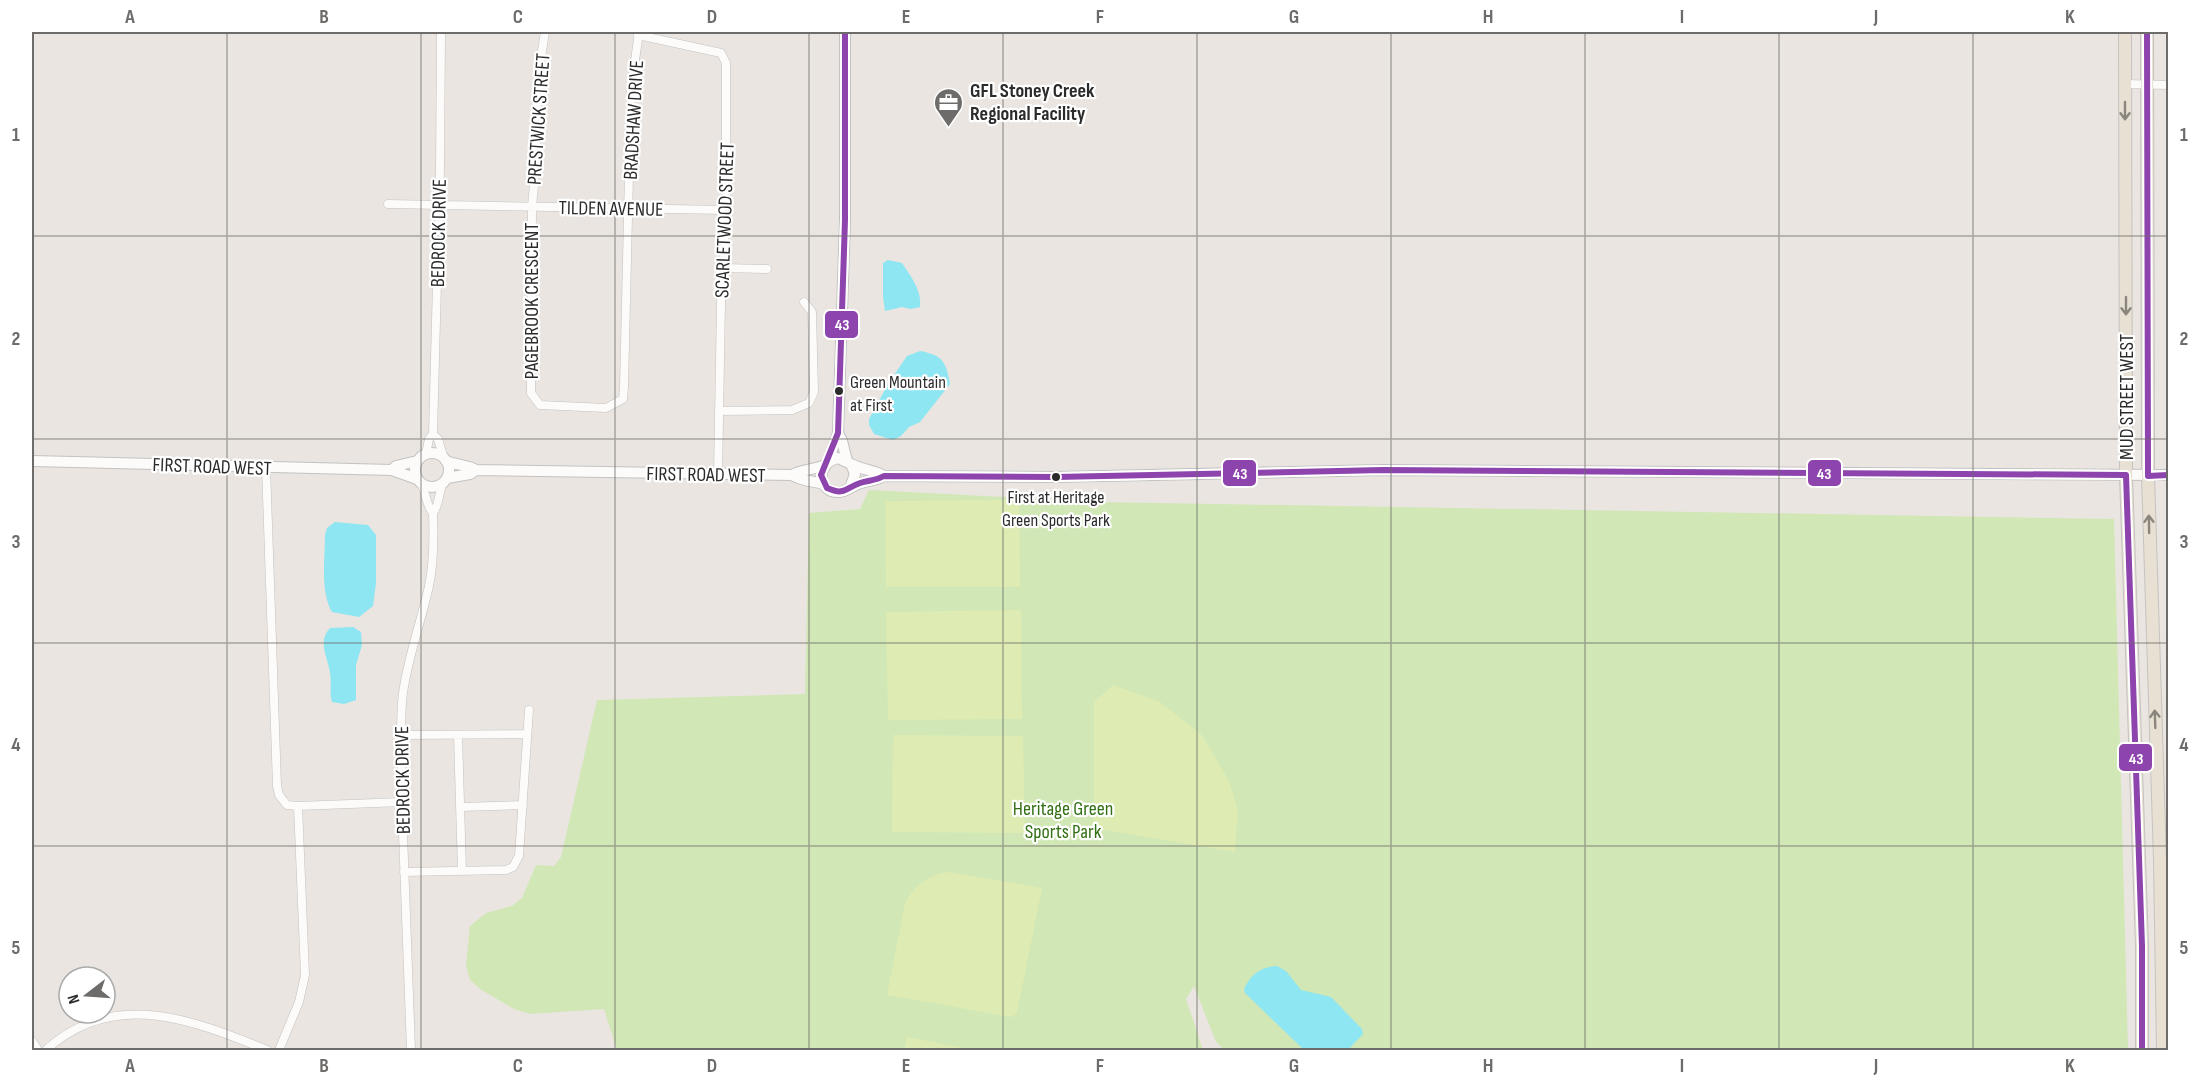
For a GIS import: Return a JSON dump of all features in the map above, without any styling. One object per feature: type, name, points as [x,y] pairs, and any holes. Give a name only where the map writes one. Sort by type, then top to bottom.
[{"type":"main road","name":"MUD STREET WEST","points":[[2125,32],[2126,475],[2142,934],[2142,1050]]},
{"type":"main road","name":"MUD STREET WEST","points":[[2147,32],[2148,476],[2160,860],[2163,1050]]},
{"type":"street","name":"BEDROCK DRIVE","points":[[441,32],[434,434],[445,459]]},
{"type":"street","name":"PRESTWICK STREET","points":[[532,206],[535,175],[537,76],[545,32]]},
{"type":"street","points":[[845,32],[845,220],[838,433],[821,475],[824,484],[836,492],[859,483],[876,481],[884,476],[1056,477],[1383,470],[2169,475]]},
{"type":"street","name":"BRADSHAW DRIVE","points":[[629,208],[631,88],[639,33]]},
{"type":"street","name":"SCARLETWOOD STREET","points":[[639,33],[721,52],[726,63],[726,210],[718,474]]},
{"type":"street","points":[[2125,84],[2169,85]]},
{"type":"street","name":"TILDEN AVENUE","points":[[388,204],[726,210]]},
{"type":"street","name":"PAGEBROOK CRESCENT","points":[[532,206],[531,393],[540,405],[606,408],[623,399],[629,208]]},
{"type":"street","points":[[723,268],[767,269]]},
{"type":"street","points":[[720,411],[792,410],[809,403],[814,392],[812,312],[804,302]]},
{"type":"street","points":[[838,433],[855,474],[850,488]]},
{"type":"street","name":"BEDROCK DRIVE","points":[[426,454],[429,439],[434,434]]},
{"type":"street","name":"FIRST ROAD WEST","points":[[392,470],[396,466],[417,461],[426,454],[437,453],[460,466],[476,470],[792,475],[798,471],[816,469],[826,463]]},
{"type":"street","points":[[826,463],[838,458],[868,472],[878,472],[884,476]]},
{"type":"street","points":[[445,459],[449,472],[445,480]]},
{"type":"street","name":"FIRST ROAD WEST","points":[[32,461],[392,470],[432,487],[445,480],[470,474],[476,470]]},
{"type":"street","points":[[417,461],[415,473],[419,481]]},
{"type":"street","points":[[266,467],[279,795],[287,805],[298,806],[402,802]]},
{"type":"street","name":"FIRST ROAD WEST","points":[[792,475],[799,480],[824,484]]},
{"type":"street","name":"BEDROCK DRIVE","points":[[433,513],[437,509],[437,500],[445,480]]},
{"type":"street","name":"BEDROCK DRIVE","points":[[411,1050],[400,716],[406,674],[429,587],[434,555],[433,513],[429,509],[426,491],[419,481]]},
{"type":"street","points":[[404,872],[506,870],[513,867],[519,856],[529,710]]},
{"type":"street","points":[[401,735],[527,734]]},
{"type":"street","points":[[459,735],[462,871]]},
{"type":"street","points":[[461,807],[523,805]]},
{"type":"street","points":[[279,1050],[299,1002],[305,975],[298,806]]},
{"type":"street","points":[[46,1050],[59,1039],[90,1023],[112,1017],[141,1015],[170,1017],[198,1023],[267,1050]]},
{"type":"street","points":[[32,1041],[38,1050]]},
{"type":"green space","name":"Heritage Green Sports Park","points":[[869,490],[1100,502],[2114,519],[2128,1050],[1224,1050],[1216,1042],[1194,986],[1186,999],[1203,1050],[617,1050],[604,1009],[530,1014],[514,1009],[480,989],[470,980],[466,966],[470,926],[486,913],[512,906],[522,898],[536,865],[554,866],[561,857],[597,700],[805,694],[809,513],[860,509]]},
{"type":"green space","points":[[1019,500],[1020,587],[886,587],[885,501]]},
{"type":"green space","points":[[1021,610],[1022,719],[888,720],[886,612]]},
{"type":"green space","points":[[1113,685],[1160,702],[1202,735],[1228,779],[1238,809],[1235,852],[1094,828],[1094,702]]},
{"type":"green space","points":[[893,735],[1023,736],[1025,833],[892,832]]},
{"type":"green space","points":[[949,872],[1042,888],[1017,1013],[1011,1017],[887,995],[905,903],[923,882],[935,875]]},
{"type":"green space","points":[[907,1037],[974,1050],[904,1050]]},
{"type":"water","points":[[888,260],[902,263],[918,289],[920,307],[911,309],[902,307],[885,311],[883,263]]},
{"type":"water","points":[[920,351],[939,357],[945,365],[950,384],[920,422],[909,427],[901,436],[893,440],[874,434],[869,425],[869,419],[888,384],[907,356]]},
{"type":"water","points":[[335,522],[368,525],[376,535],[376,583],[373,606],[359,617],[332,612],[328,604],[324,575],[325,535],[327,528]]},
{"type":"water","points":[[353,627],[361,632],[362,645],[356,665],[356,700],[344,704],[332,702],[331,677],[324,650],[324,639],[330,628]]},
{"type":"water","points":[[1277,966],[1286,971],[1301,990],[1331,997],[1362,1029],[1363,1034],[1348,1050],[1304,1050],[1245,993],[1244,989],[1253,975],[1266,968]]},
{"type":"transit line","name":"43","points":[[845,32],[845,220],[838,433],[821,475],[827,488],[845,490],[884,476],[1056,477],[1383,470],[2126,475],[2142,946],[2142,1050]]},
{"type":"transit line","name":"43","points":[[2147,32],[2148,476],[2168,475]]},
{"type":"place","name":"GFL Stoney Creek Regional Facility","points":[[949,128]]},
{"type":"place","name":"Green Mountain at First","points":[[839,391]]},
{"type":"place","name":"First at Heritage Green Sports Park","points":[[1056,477]]}]
